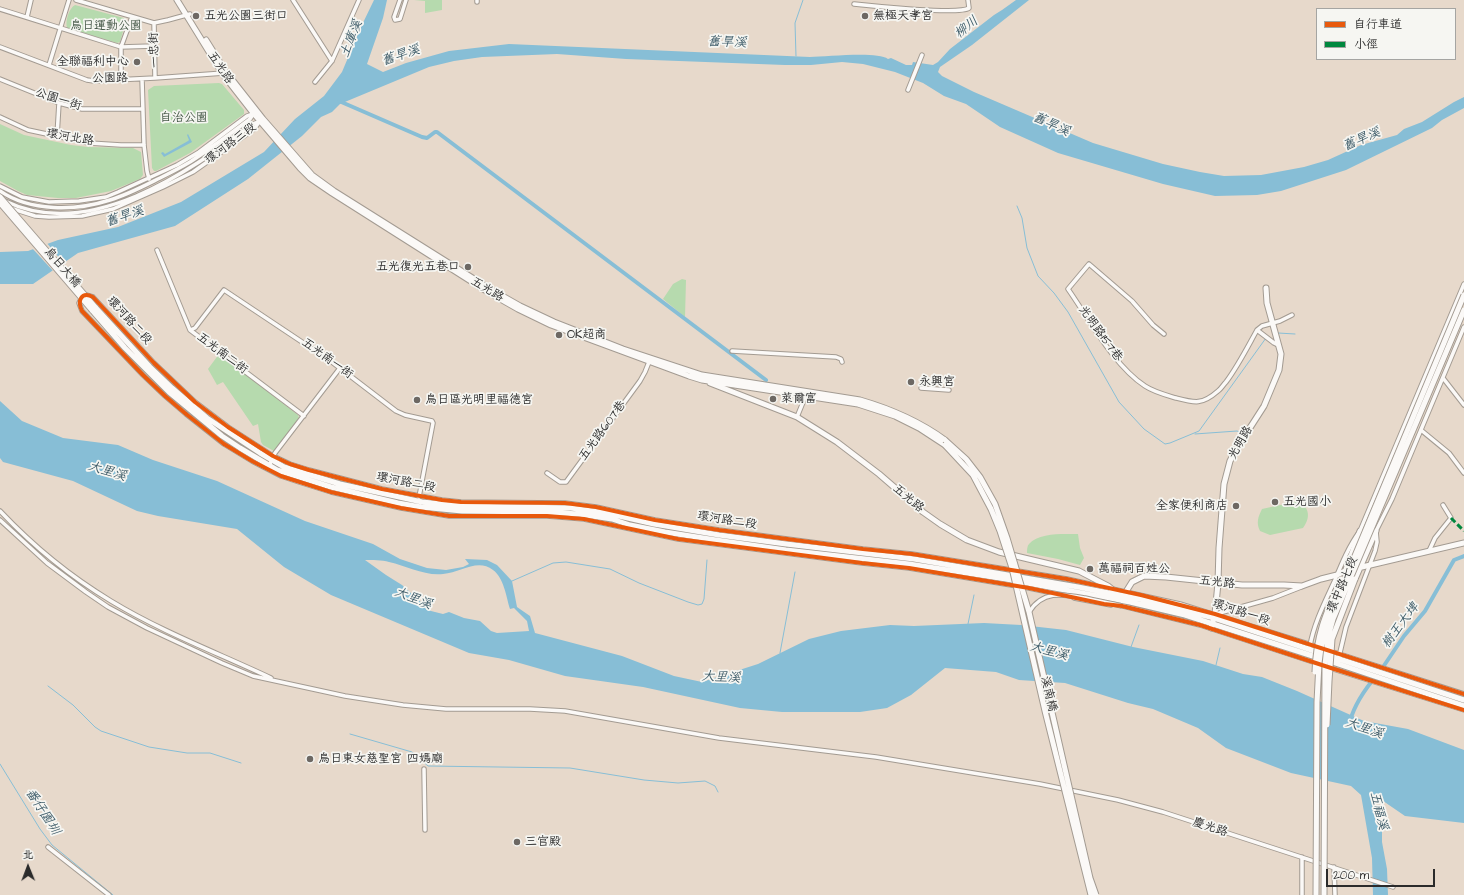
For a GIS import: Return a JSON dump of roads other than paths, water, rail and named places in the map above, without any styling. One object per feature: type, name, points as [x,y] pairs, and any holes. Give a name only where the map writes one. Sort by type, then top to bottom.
[{"type":"street","points":[[26,17],[31,0]]},
{"type":"street","points":[[49,65],[62,28],[69,0]]},
{"type":"street","points":[[76,0],[154,23],[188,14]]},
{"type":"street","name":"五光路","points":[[177,0],[188,14]]},
{"type":"street","name":"五光路","points":[[181,0],[224,72],[255,113],[310,178],[488,292],[552,325],[649,362],[702,377],[858,404],[895,416],[945,443]]},
{"type":"street","points":[[293,0],[332,61]]},
{"type":"street","points":[[315,82],[326,71],[332,61],[359,0]]},
{"type":"street","points":[[400,0],[394,17],[395,20],[400,19],[406,0]]},
{"type":"street","points":[[854,4],[963,10],[969,8],[968,0]]},
{"type":"street","points":[[0,9],[121,47],[154,46]]},
{"type":"street","points":[[121,79],[121,47],[132,17]]},
{"type":"street","name":"一忠街","points":[[154,23],[155,78]]},
{"type":"street","name":"公園路","points":[[0,47],[87,80],[94,81],[142,79],[224,72]]},
{"type":"street","points":[[908,90],[922,55]]},
{"type":"street","name":"公園一街","points":[[0,79],[59,103],[82,109],[143,109]]},
{"type":"street","points":[[142,79],[144,145],[147,171],[154,189]]},
{"type":"street","points":[[57,136],[59,103]]},
{"type":"street","name":"環河路三段","points":[[0,186],[22,197],[42,201],[66,202],[106,196],[149,178],[187,159],[247,116],[255,113]]},
{"type":"street","name":"環河路三段","points":[[0,191],[8,197],[22,202],[49,207],[80,206],[109,200],[151,182],[189,163],[250,119],[255,113]]},
{"type":"street","name":"環河北路","points":[[0,116],[28,130],[89,143],[144,145]]},
{"type":"street","name":"環河路三段","points":[[0,198],[21,208],[50,213],[81,212],[112,206],[193,172],[254,129],[262,120]]},
{"type":"street","name":"五光路","points":[[295,159],[312,175],[334,191],[490,289],[520,306],[554,322],[623,349],[702,377],[797,417],[837,442],[923,512],[966,540],[999,552],[1079,571],[1116,592]]},
{"type":"street","name":"環河路三段","points":[[0,203],[20,212],[35,216],[82,216],[113,209],[154,189]]},
{"type":"street","name":"烏日大橋","points":[[0,198],[112,330]]},
{"type":"street","name":"烏日大橋","points":[[0,203],[112,330],[191,408]]},
{"type":"street","name":"五光南二街","points":[[157,250],[190,330],[304,416]]},
{"type":"street","name":"光明路157巷","points":[[1164,334],[1153,325],[1132,301],[1089,264],[1068,289],[1104,343],[1121,364],[1138,381],[1146,387],[1163,394],[1190,402],[1202,402],[1219,391],[1234,372],[1258,330]]},
{"type":"street","name":"環中路七段","points":[[1308,660],[1312,634],[1321,609],[1339,577],[1352,543],[1360,532],[1464,284]]},
{"type":"street","name":"光明路","points":[[1213,621],[1218,583],[1218,548],[1224,484],[1230,461],[1264,406],[1279,370],[1281,354],[1267,303],[1266,288]]},
{"type":"street","name":"五光南一街","points":[[190,330],[195,328],[224,290],[340,368],[399,412],[432,421],[419,497]]},
{"type":"street","name":"環河路二段","points":[[1006,576],[786,550],[653,527],[571,508],[461,506],[422,502],[340,484],[271,463],[224,444],[186,414],[143,375],[82,311],[79,304],[82,297],[90,295],[96,300],[154,363],[195,402],[242,437],[271,463],[281,476],[331,492],[420,512],[449,516],[547,516],[630,522],[653,527],[719,530],[912,554],[1006,576]]},
{"type":"street","name":"環中路七段","points":[[1316,895],[1317,761],[1319,663],[1321,648],[1329,618],[1464,295]]},
{"type":"street","name":"環中路七段","points":[[1324,895],[1325,664],[1328,637],[1333,619],[1464,310]]},
{"type":"street","points":[[1278,345],[1258,330],[1262,326],[1280,321],[1292,315]]},
{"type":"street","name":"環中路七段","points":[[1338,662],[1346,627],[1371,564],[1377,542],[1376,531],[1394,495],[1464,327]]},
{"type":"street","points":[[732,352],[836,356],[841,359],[842,362]]},
{"type":"street","name":"五光路607巷","points":[[547,473],[560,482],[566,482],[640,381],[649,362]]},
{"type":"street","points":[[271,463],[340,368]]},
{"type":"street","name":"五光路","points":[[702,377],[860,400],[896,412],[913,420],[945,443]]},
{"type":"street","points":[[1443,378],[1464,405]]},
{"type":"street","points":[[921,388],[948,390]]},
{"type":"street","points":[[797,417],[806,395],[812,392]]},
{"type":"street","name":"環河路二段","points":[[191,408],[231,434],[271,463],[290,464],[342,479],[419,497],[461,502],[565,503],[596,507],[630,522]]},
{"type":"street","points":[[1421,430],[1449,453],[1464,473]]},
{"type":"street","name":"溪南橋","points":[[945,443],[966,459],[980,477],[995,504],[1007,538],[1029,612],[1090,878],[1096,895]]},
{"type":"street","name":"溪南橋","points":[[945,443],[973,475],[988,502],[1000,531],[1012,568],[1045,711],[1091,895]]},
{"type":"street","points":[[1377,490],[1385,494],[1394,495]]},
{"type":"street","points":[[1374,498],[1383,496],[1390,502]]},
{"type":"street","points":[[1429,551],[1435,538],[1451,518],[1443,505]]},
{"type":"street","points":[[0,511],[17,529],[51,558],[112,602],[149,622],[278,681]]},
{"type":"street","points":[[0,520],[48,563],[108,607],[147,628],[222,663],[253,676],[278,681]]},
{"type":"street","points":[[1324,762],[1327,737],[1332,639],[1355,579],[1376,531]]},
{"type":"street","points":[[1317,761],[1314,727],[1315,654],[1319,634],[1339,577],[1345,571],[1360,532]]},
{"type":"street","points":[[1345,571],[1464,543]]},
{"type":"street","name":"環河路一段","points":[[1006,576],[1116,592],[1124,596],[1185,615],[1213,621],[1309,650],[1338,662],[1464,706]]},
{"type":"street","name":"環河路一段","points":[[1006,576],[1124,596],[1213,621],[1309,650],[1464,710]]},
{"type":"street","name":"環河路一段","points":[[1006,576],[1104,604],[1122,606],[1175,618],[1213,621],[1308,660],[1338,662],[1464,694]]},
{"type":"street","name":"五光路","points":[[1124,596],[1132,582],[1144,576],[1242,585],[1302,586]]},
{"type":"street","name":"五光路","points":[[1213,621],[1321,578],[1339,577]]},
{"type":"street","points":[[1116,592],[1124,596]]},
{"type":"street","points":[[1029,612],[1040,600],[1055,595],[1066,595],[1122,606],[1124,596]]},
{"type":"street","points":[[1109,603],[1124,596]]},
{"type":"street","name":"環河路一段","points":[[1338,662],[1464,700]]},
{"type":"street","name":"慶光路","points":[[278,681],[357,698],[403,705],[446,709],[530,709],[565,711],[719,738],[876,756],[1040,784],[1118,800],[1163,812],[1393,887]]},
{"type":"street","points":[[424,769],[425,830]]},
{"type":"street","points":[[48,847],[109,895]]},
{"type":"street","points":[[1302,857],[1302,895]]},
{"type":"street","points":[[1334,867],[1335,895]]},
{"type":"water","name":"舊旱溪","points":[[374,0],[387,0],[383,18],[367,64],[383,72],[406,63],[449,51],[509,44],[810,57],[873,55],[888,59],[891,58],[906,65],[912,65],[913,62],[933,65],[938,62],[950,49],[1016,0],[1029,0],[972,45],[940,67],[938,72],[942,76],[974,92],[1093,143],[1163,164],[1224,176],[1261,175],[1304,167],[1328,160],[1361,145],[1397,135],[1404,129],[1422,122],[1464,97],[1464,108],[1442,120],[1432,128],[1346,170],[1281,191],[1257,195],[1215,196],[1163,184],[1058,153],[1000,127],[966,104],[944,96],[923,83],[895,72],[863,64],[842,62],[811,65],[785,65],[626,59],[557,54],[482,57],[454,61],[429,67],[340,104],[332,112],[321,117],[302,136],[248,179],[175,226],[78,253],[33,284],[0,284],[0,252],[28,251],[58,240],[118,227],[181,202],[264,152],[295,119],[324,96],[342,72]]},
{"type":"water","points":[[188,134],[192,142],[164,157],[161,153],[163,152],[165,154],[188,141]]},
{"type":"water","name":"大里溪","points":[[0,401],[22,421],[63,438],[118,445],[153,460],[217,481],[305,521],[373,544],[400,559],[427,568],[446,570],[463,567],[469,564],[465,559],[487,560],[497,565],[512,581],[517,607],[530,616],[535,633],[622,656],[674,676],[702,682],[758,664],[809,639],[841,631],[890,625],[914,626],[984,623],[1066,630],[1133,647],[1203,661],[1243,674],[1262,677],[1364,721],[1408,729],[1464,750],[1464,823],[1405,816],[1370,792],[1372,803],[1382,830],[1382,842],[1387,869],[1388,895],[1373,895],[1372,858],[1361,795],[1351,786],[1291,773],[1226,748],[1198,728],[1153,709],[1128,703],[1065,683],[1019,680],[996,672],[945,668],[911,695],[887,708],[860,712],[782,712],[740,708],[643,687],[565,676],[509,660],[469,653],[331,595],[284,567],[237,529],[158,516],[137,511],[73,481],[3,462],[0,458]],"holes":[[[365,560],[386,561],[429,574],[450,573],[481,565],[487,567],[497,573],[504,588],[510,609],[514,608],[527,621],[529,631],[497,633],[491,631],[480,621],[464,618],[449,612],[443,614],[431,611],[402,585]]]},
{"type":"waterway","points":[[796,56],[795,23],[803,0]]},
{"type":"waterway","points":[[339,101],[422,137],[427,138],[437,132],[766,380]]},
{"type":"waterway","name":"舊旱溪","points":[[1017,206],[1022,218],[1027,248],[1038,276],[1054,293],[1068,312],[1119,402],[1144,429],[1165,444],[1199,431],[1266,338]]},
{"type":"waterway","name":"舊旱溪","points":[[1278,333],[1295,334]]},
{"type":"waterway","points":[[1195,434],[1240,432]]},
{"type":"waterway","name":"樹王大埤","points":[[1381,670],[1404,636],[1425,611],[1454,560],[1464,556]]},
{"type":"waterway","points":[[512,581],[553,563],[566,562],[610,569],[639,583],[698,605],[702,604],[704,599],[707,560]]},
{"type":"waterway","points":[[780,653],[795,572]]},
{"type":"waterway","points":[[968,624],[974,595]]},
{"type":"waterway","points":[[1131,647],[1139,625]]},
{"type":"waterway","points":[[1216,665],[1220,648]]},
{"type":"waterway","name":"樹王大埤","points":[[1350,721],[1361,696],[1377,675]]},
{"type":"waterway","points":[[48,686],[73,705],[101,731],[149,747],[187,753],[210,753],[241,763]]},
{"type":"waterway","points":[[350,734],[412,752],[428,766],[570,768],[644,780],[678,783],[705,781],[715,786],[718,792]]},
{"type":"waterway","name":"番仔園圳","points":[[0,764],[40,829],[52,845],[113,895]]},
{"type":"place","name":"五光公園三街口","points":[[196,16]]},
{"type":"place","name":"無極天孝宮","points":[[865,16]]},
{"type":"place","name":"全聯福利中心","points":[[137,62]]},
{"type":"place","name":"五光復光五巷口","points":[[468,267]]},
{"type":"place","name":"OK超商","points":[[559,335]]},
{"type":"place","name":"永興宮","points":[[911,382]]},
{"type":"place","name":"萊爾富","points":[[773,399]]},
{"type":"place","name":"烏日區光明里福德宮","points":[[417,400]]},
{"type":"place","name":"五光國小","points":[[1275,502]]},
{"type":"place","name":"全家便利商店","points":[[1236,506]]},
{"type":"place","name":"萬福祠百姓公","points":[[1090,569]]},
{"type":"place","name":"烏日東女慈聖宮 四媽廟","points":[[310,759]]},
{"type":"place","name":"三官殿","points":[[517,842]]},
{"type":"park label","name":"烏日運動公園","points":[[106,26]]},
{"type":"park label","name":"自治公園","points":[[184,118]]},
{"type":"water label","name":"柳川","points":[[967,28]]},
{"type":"water label","name":"土庫溪","points":[[352,39]]},
{"type":"water label","name":"五福溪","points":[[1378,811]]}]
